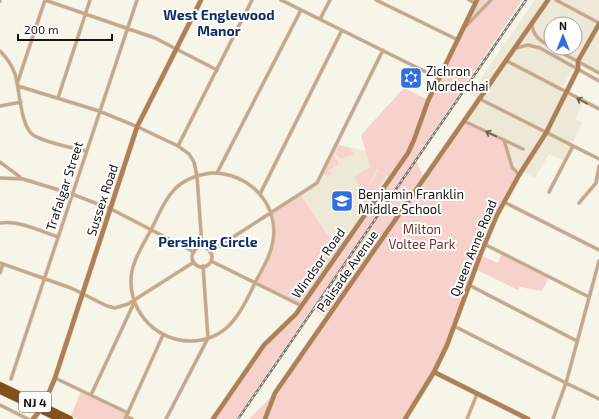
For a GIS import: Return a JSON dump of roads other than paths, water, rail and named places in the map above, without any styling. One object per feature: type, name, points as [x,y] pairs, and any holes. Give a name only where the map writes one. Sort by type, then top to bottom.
[{"type":"highway","name":"NJ 4","points":[[0,385],[70,419]]},
{"type":"highway","name":"NJ 4","points":[[0,391],[59,419]]},
{"type":"street","points":[[17,85],[45,0],[155,38],[217,70]]},
{"type":"street","points":[[58,98],[90,0]]},
{"type":"street","name":"Trafalgar Street","points":[[11,379],[137,0]]},
{"type":"street","name":"Sussex Road","points":[[33,419],[44,402],[55,378],[137,126],[201,0]]},
{"type":"street","points":[[178,146],[252,0]]},
{"type":"street","points":[[281,0],[440,79]]},
{"type":"street","points":[[320,19],[330,0]]},
{"type":"street","points":[[376,0],[458,40]]},
{"type":"street","points":[[469,0],[476,2]]},
{"type":"street","points":[[463,29],[491,0]]},
{"type":"street","name":"Palisade Avenue","points":[[265,419],[275,393],[548,0]]},
{"type":"street","points":[[556,0],[599,24]]},
{"type":"street","name":"Windsor Road","points":[[213,419],[264,345],[274,333],[291,319],[302,306],[408,153],[428,101],[476,2]]},
{"type":"street","points":[[217,173],[301,10]]},
{"type":"street","points":[[532,24],[533,30],[538,39],[543,42]]},
{"type":"street","name":"Queen Anne Road","points":[[405,419],[434,372],[448,345],[484,244],[504,202],[519,174],[546,133],[578,69],[578,61],[599,24]]},
{"type":"street","points":[[260,194],[342,30]]},
{"type":"street","points":[[516,48],[536,46],[599,81]]},
{"type":"street","points":[[210,252],[317,183],[383,50]]},
{"type":"street","points":[[0,51],[11,66],[17,85],[25,124],[34,135],[42,139],[86,152]]},
{"type":"street","points":[[569,56],[599,73]]},
{"type":"street","points":[[506,61],[599,109]]},
{"type":"street","points":[[17,85],[100,111],[137,126],[178,146],[189,154],[194,162],[197,176],[202,247]]},
{"type":"street","points":[[480,99],[599,159]]},
{"type":"street","points":[[0,106],[21,102]]},
{"type":"street","points":[[464,121],[524,149]]},
{"type":"street","points":[[504,140],[512,167],[519,174]]},
{"type":"street","points":[[549,192],[572,146]]},
{"type":"street","points":[[0,162],[10,171],[23,179]]},
{"type":"street","points":[[580,203],[596,182],[599,166]]},
{"type":"street","points":[[217,173],[239,178],[251,185],[260,194],[271,213],[274,228],[272,247],[255,284],[234,321],[225,330],[208,338],[188,341],[163,335],[144,320],[134,302],[131,285],[132,272],[136,258],[168,196],[178,186],[197,176],[217,173]]},
{"type":"street","points":[[0,178],[23,179],[72,194],[111,209],[194,252]]},
{"type":"street","points":[[504,202],[599,250]]},
{"type":"street","points":[[0,224],[18,224],[58,237]]},
{"type":"street","points":[[484,244],[589,297]]},
{"type":"street","points":[[202,247],[206,248],[210,252],[212,255],[211,261],[208,265],[198,266],[194,262],[194,252],[197,249],[202,247]]},
{"type":"street","points":[[211,261],[302,306]]},
{"type":"street","points":[[553,419],[566,383],[599,261]]},
{"type":"street","points":[[0,273],[2,263],[83,293],[104,305],[111,307],[124,306],[134,302],[194,262]]},
{"type":"street","points":[[166,419],[208,338],[203,266]]},
{"type":"street","points":[[469,285],[577,341]]},
{"type":"street","points":[[91,395],[134,302]]},
{"type":"street","points":[[454,326],[599,399]]},
{"type":"street","points":[[126,416],[163,335]]},
{"type":"street","points":[[434,372],[520,417],[528,419]]},
{"type":"street","points":[[55,378],[91,395],[132,419]]},
{"type":"street","points":[[467,419],[476,394]]},
{"type":"street","points":[[0,405],[28,419]]},
{"type":"railway","points":[[238,419],[526,0]]},
{"type":"place","name":"Zichron Mordechai","points":[[411,78]]},
{"type":"place","name":"Benjamin Franklin Middle School","points":[[342,201]]},
{"type":"district","name":"West Englewood Manor","points":[[219,22]]},
{"type":"district","name":"Pershing Circle","points":[[208,241]]},
{"type":"park label","name":"Milton Voltee Park","points":[[422,236]]}]
